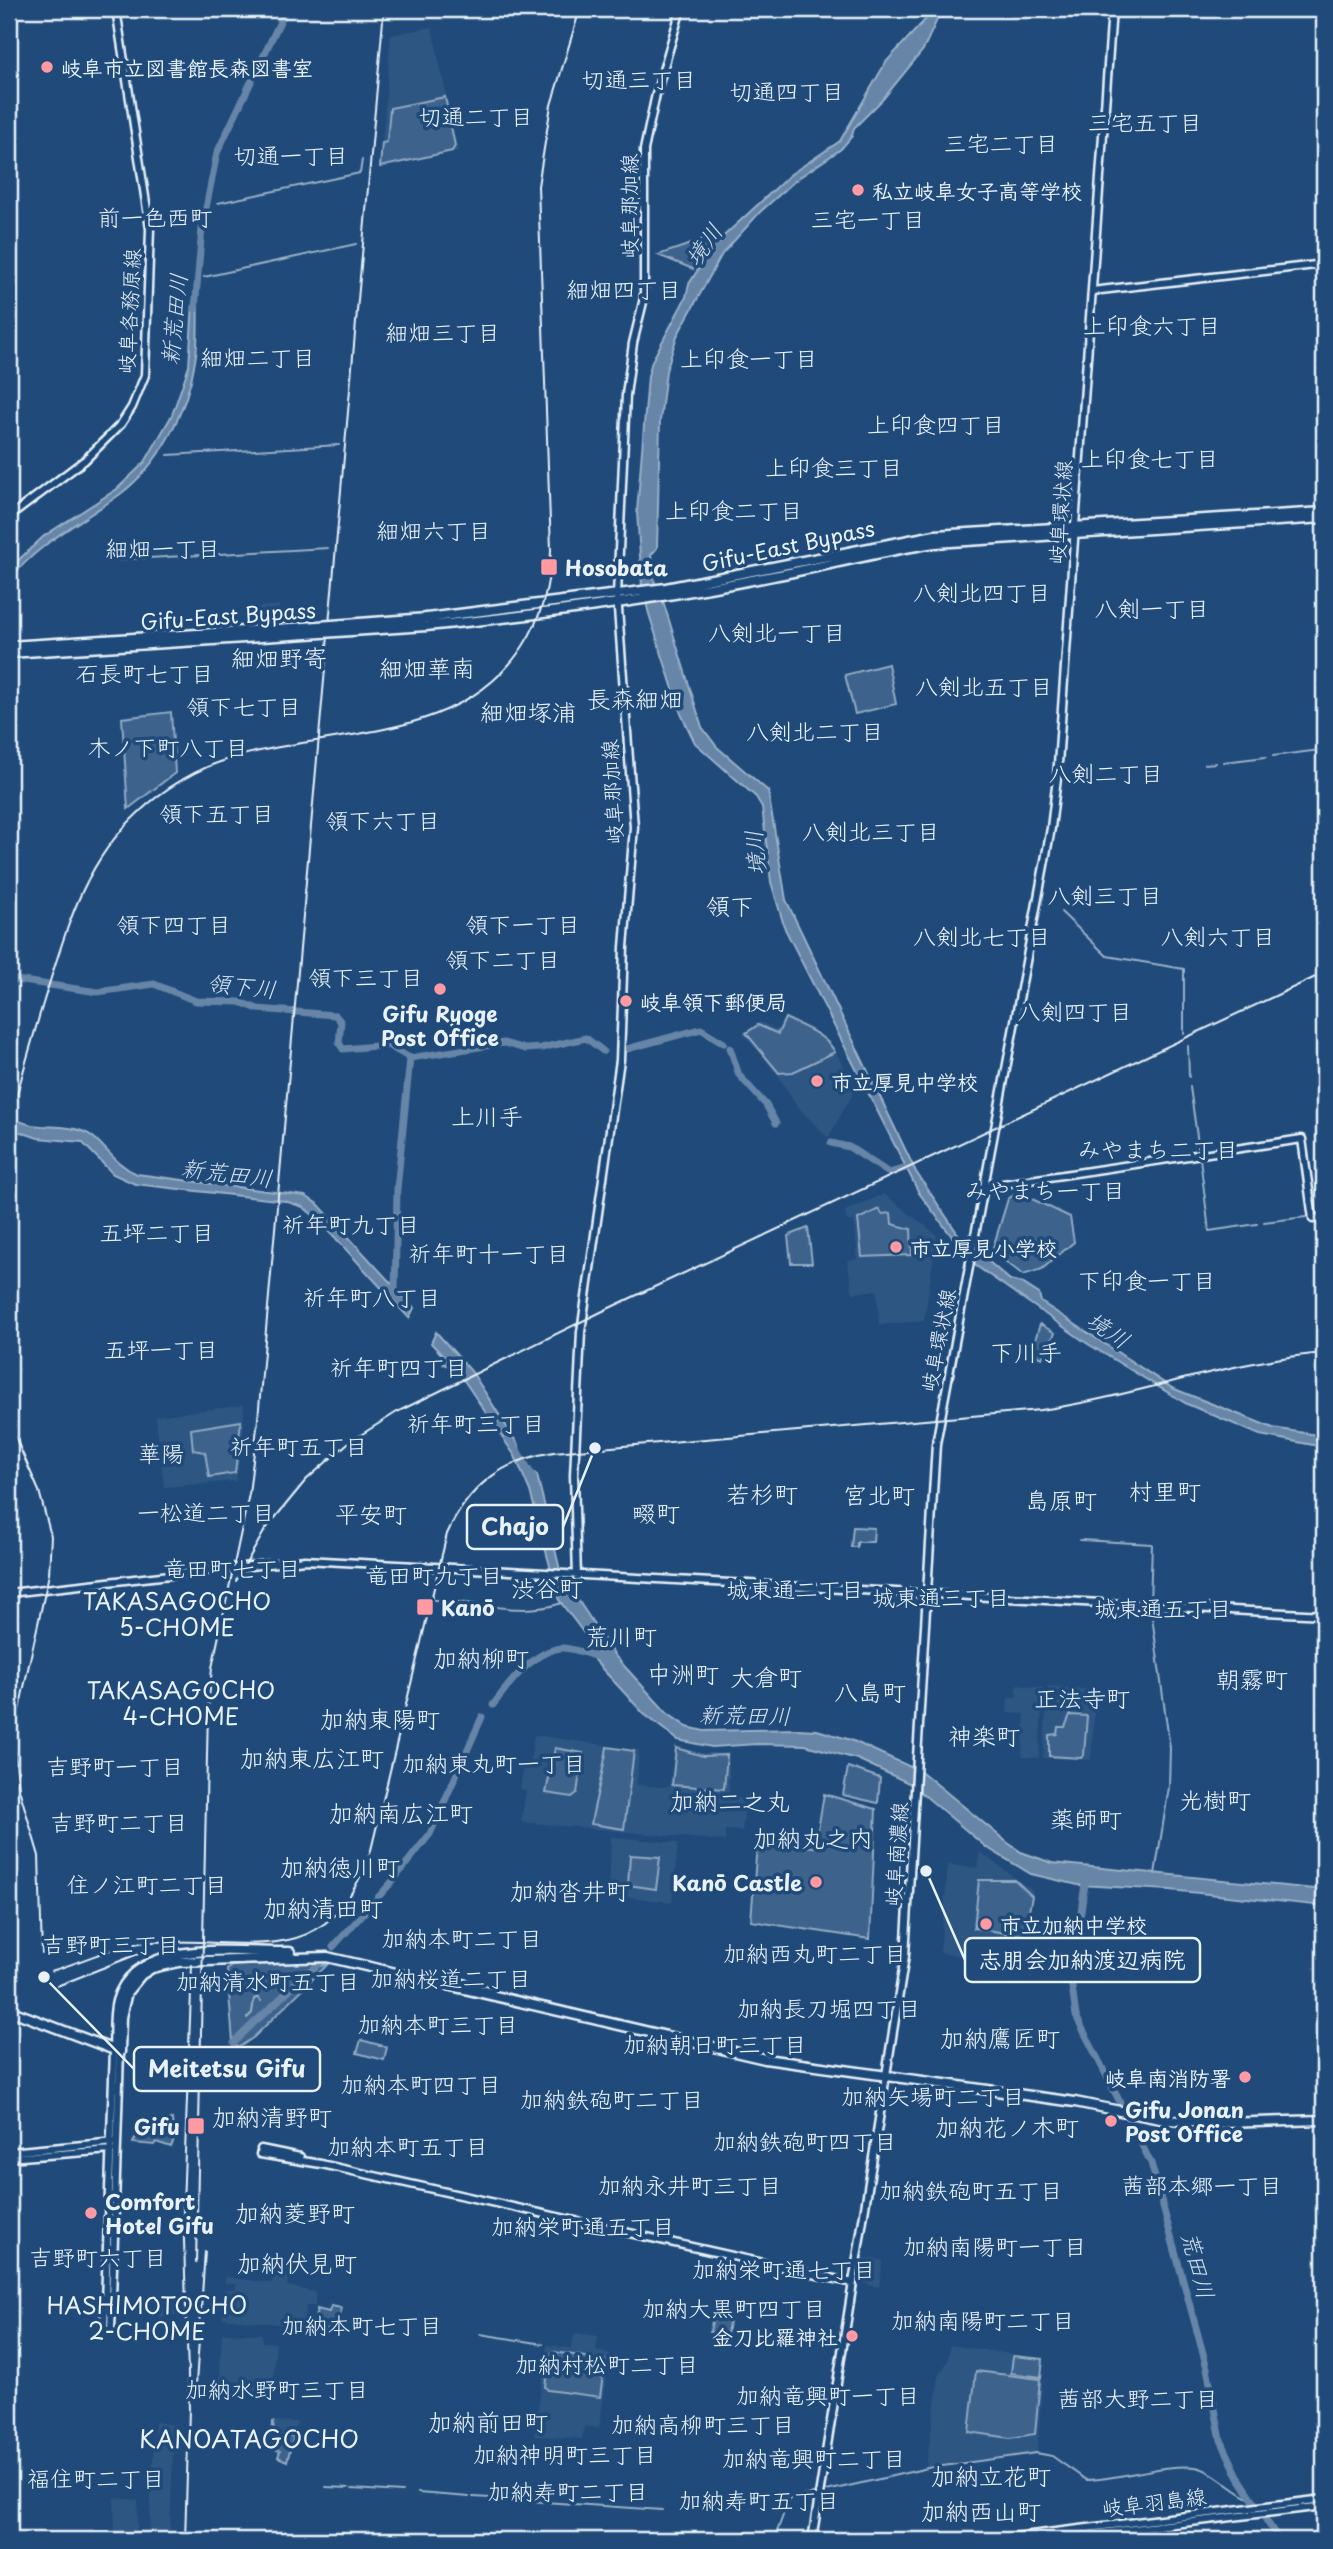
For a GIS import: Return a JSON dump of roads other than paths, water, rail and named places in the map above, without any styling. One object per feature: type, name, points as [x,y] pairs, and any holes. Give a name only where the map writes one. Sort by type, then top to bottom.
[{"type":"highway","name":"Gifu-East Bypass","points":[[9,653],[427,622],[669,591],[909,547],[1009,536],[1324,512]]},
{"type":"highway","name":"Gifu-East Bypass","points":[[1075,531],[1324,518]]},
{"type":"highway","name":"Gifu-East Bypass","points":[[9,646],[277,633]]},
{"type":"highway","points":[[9,2008],[117,2048],[116,2002],[130,1975],[150,1961],[175,1954],[333,1953],[761,2059],[1075,2102],[1196,2123],[1324,2120]]},
{"type":"main road","name":"岐阜各務原線","points":[[9,517],[85,460],[121,424],[138,395],[145,374],[150,229],[116,9]]},
{"type":"main road","name":"岐阜那加線","points":[[578,1577],[574,1475],[581,1332],[620,1060],[624,947],[634,827],[617,599],[626,395],[633,343],[644,298],[644,150],[656,94],[681,9]]},
{"type":"main road","name":"岐阜環状線","points":[[926,1595],[936,1444],[1051,828],[1112,9]]},
{"type":"main road","points":[[1092,291],[1324,264]]},
{"type":"main road","points":[[983,1187],[1302,1139],[1313,1219],[1324,1218]]},
{"type":"main road","points":[[9,1595],[302,1563],[1324,1615]]},
{"type":"main road","name":"岐阜南濃線","points":[[812,2540],[905,1956],[926,1595]]},
{"type":"main road","points":[[114,2146],[104,2330],[108,2330],[114,2146],[117,2048]]},
{"type":"main road","points":[[9,2152],[114,2146]]},
{"type":"main road","points":[[9,2158],[114,2146]]},
{"type":"main road","points":[[260,2151],[853,2283]]},
{"type":"main road","name":"岐阜羽島線","points":[[1042,2540],[1324,2499]]},
{"type":"main road","name":"岐阜羽島線","points":[[1265,2508],[1324,2506]]},
{"type":"main road","name":"岐阜羽島線","points":[[989,2540],[1251,2510]]},
{"type":"waterway","name":"新荒田川","points":[[195,309],[202,228],[217,153],[286,9]]},
{"type":"waterway","points":[[218,203],[360,173],[362,160]]},
{"type":"waterway","points":[[204,277],[356,244]]},
{"type":"waterway","points":[[168,455],[339,445]]},
{"type":"waterway","points":[[112,560],[328,548]]},
{"type":"waterway","points":[[1273,756],[1320,750]]},
{"type":"waterway","points":[[1223,762],[1266,757]]},
{"type":"waterway","points":[[1205,764],[1216,763]]},
{"type":"waterway","points":[[1061,912],[1107,956],[1184,969],[1184,1034]]},
{"type":"waterway","name":"領下川","points":[[9,979],[98,992],[154,984],[196,1001],[240,1002],[258,1009],[335,1015],[341,1022],[339,1043],[343,1049],[387,1045],[410,1058],[504,1043],[525,1049],[541,1048],[586,1038],[603,1051]]},
{"type":"waterway","name":"領下川","points":[[623,1050],[701,1029],[724,1043]]},
{"type":"waterway","points":[[1188,1046],[1189,1077]]},
{"type":"waterway","name":"領下川","points":[[730,1048],[739,1075],[766,1105],[776,1123]]},
{"type":"waterway","points":[[395,1294],[397,1189],[410,1058]]},
{"type":"waterway","points":[[1190,1087],[1199,1151]]},
{"type":"waterway","name":"領下川","points":[[831,1143],[849,1147],[889,1173],[909,1167]]},
{"type":"waterway","points":[[1200,1158],[1209,1231],[1257,1224]]},
{"type":"waterway","points":[[1319,1215],[1324,1214]]},
{"type":"waterway","points":[[1264,1222],[1306,1217]]},
{"type":"waterway","name":"新荒田川","points":[[514,1445],[533,1477]]},
{"type":"waterway","points":[[1080,1540],[1152,1544],[1150,1604]]},
{"type":"waterway","points":[[418,1600],[526,1609],[562,1603]]},
{"type":"waterway","points":[[1151,1609],[1170,1748],[1169,1787],[1155,1874]]},
{"type":"waterway","points":[[493,1705],[522,1670],[551,1650],[571,1649],[604,1659]]},
{"type":"waterway","points":[[333,1947],[391,1883],[430,1834],[482,1717]]},
{"type":"waterway","name":"荒田川","points":[[1086,1877],[1071,1980],[1076,2016],[1151,2163],[1207,2368],[1221,2440],[1239,2478],[1279,2540]]},
{"type":"waterway","points":[[234,2043],[318,1964]]},
{"type":"waterway","points":[[247,2018],[252,2013],[254,1999],[258,1997],[261,2001]]},
{"type":"waterway","points":[[480,2334],[543,2344]]},
{"type":"waterway","points":[[822,2492],[928,2468],[1036,2453],[1052,2456],[1086,2480],[1170,2467],[1195,2467],[1210,2472],[1251,2499]]},
{"type":"waterway","points":[[326,2487],[348,2488]]},
{"type":"waterway","points":[[352,2489],[402,2492]]},
{"type":"waterway","points":[[418,2493],[469,2497]]},
{"type":"waterway","points":[[774,2540],[789,2499],[817,2493]]},
{"type":"waterway","points":[[473,2497],[525,2500]]},
{"type":"waterway","points":[[529,2501],[662,2510]]},
{"type":"waterway","points":[[527,2534],[601,2540]]},
{"type":"railway","points":[[196,2263],[208,1709],[212,1668],[249,1494],[258,1419],[384,9]]},
{"type":"railway","points":[[9,1123],[44,999],[73,913],[105,851],[137,814],[181,780],[219,762],[271,749],[391,728],[430,717],[465,701],[497,678],[530,635],[544,600],[551,550],[538,186],[551,105],[580,9]]},
{"type":"railway","points":[[236,1581],[265,1530],[306,1480],[348,1443],[397,1412],[603,1311],[1324,973]]},
{"type":"railway","points":[[51,1971],[137,1943],[254,1944],[283,1941],[310,1933],[333,1916],[353,1890],[371,1850],[447,1534],[465,1502],[489,1478],[503,1469],[535,1456],[554,1452],[1041,1410],[1252,1363],[1324,1353]]},
{"type":"railway","points":[[9,1423],[39,1491],[51,1536],[49,1574],[13,1737],[19,1789],[39,1856],[42,1954]]},
{"type":"railway","points":[[57,1986],[148,1950]]},
{"type":"railway","points":[[185,2540],[189,2409],[183,2206],[192,1965]]},
{"type":"railway","points":[[196,2384],[205,2251]]},
{"type":"place","name":"岐阜市立図書館長森図書室","points":[[47,67]]},
{"type":"place","name":"私立岐阜女子高等学校","points":[[858,190]]},
{"type":"place","name":"Hosobata","points":[[549,567]]},
{"type":"place","name":"Gifu Ryoge Post Office","points":[[440,989]]},
{"type":"place","name":"岐阜領下郵便局","points":[[626,1001]]},
{"type":"place","name":"市立厚見中学校","points":[[817,1081]]},
{"type":"place","name":"市立厚見小学校","points":[[896,1247]]},
{"type":"place","name":"Chajo","points":[[595,1448]]},
{"type":"place","name":"Kanō","points":[[425,1607]]},
{"type":"place","name":"志朋会加納渡辺病院","points":[[926,1871]]},
{"type":"place","name":"Kanō Castle","points":[[816,1882]]},
{"type":"place","name":"市立加納中学校","points":[[986,1924]]},
{"type":"place","name":"Meitetsu Gifu","points":[[44,1977]]},
{"type":"place","name":"岐阜南消防署","points":[[1245,2077]]},
{"type":"place","name":"Gifu Jonan Post Office","points":[[1111,2121]]},
{"type":"place","name":"Gifu","points":[[196,2126]]},
{"type":"place","name":"Comfort Hotel Gifu","points":[[91,2213]]},
{"type":"place","name":"金刀比羅神社","points":[[852,2336]]},
{"type":"district","name":"切通三丁目","points":[[639,78]]},
{"type":"district","name":"切通四丁目","points":[[787,90]]},
{"type":"district","name":"切通二丁目","points":[[476,115]]},
{"type":"district","name":"三宅五丁目","points":[[1145,121]]},
{"type":"district","name":"三宅二丁目","points":[[1001,142]]},
{"type":"district","name":"切通一丁目","points":[[291,154]]},
{"type":"district","name":"前一色西町","points":[[155,216]]},
{"type":"district","name":"三宅一丁目","points":[[868,218]]},
{"type":"district","name":"細畑四丁目","points":[[624,288]]},
{"type":"district","name":"上印食六丁目","points":[[1152,324]]},
{"type":"district","name":"細畑三丁目","points":[[443,331]]},
{"type":"district","name":"細畑二丁目","points":[[258,356]]},
{"type":"district","name":"上印食一丁目","points":[[749,357]]},
{"type":"district","name":"上印食四丁目","points":[[936,423]]},
{"type":"district","name":"上印食七丁目","points":[[1150,457]]},
{"type":"district","name":"上印食三丁目","points":[[834,466]]},
{"type":"district","name":"上印食二丁目","points":[[734,509]]},
{"type":"district","name":"細畑六丁目","points":[[434,529]]},
{"type":"district","name":"細畑一丁目","points":[[163,547]]},
{"type":"district","name":"八剣北四丁目","points":[[982,591]]},
{"type":"district","name":"八剣一丁目","points":[[1152,607]]},
{"type":"district","name":"八剣北一丁目","points":[[777,631]]},
{"type":"district","name":"細畑野寄","points":[[279,657]]},
{"type":"district","name":"細畑華南","points":[[427,667]]},
{"type":"district","name":"石長町七丁目","points":[[145,672]]},
{"type":"district","name":"八剣北五丁目","points":[[984,685]]},
{"type":"district","name":"長森細畑","points":[[635,698]]},
{"type":"district","name":"領下七丁目","points":[[244,705]]},
{"type":"district","name":"細畑塚浦","points":[[528,711]]},
{"type":"district","name":"八剣北二丁目","points":[[815,730]]},
{"type":"district","name":"木ノ下町八丁目","points":[[168,746]]},
{"type":"district","name":"八剣二丁目","points":[[1106,772]]},
{"type":"district","name":"領下五丁目","points":[[217,812]]},
{"type":"district","name":"領下六丁目","points":[[383,819]]},
{"type":"district","name":"八剣北三丁目","points":[[871,830]]},
{"type":"district","name":"八剣三丁目","points":[[1105,894]]},
{"type":"district","name":"領下","points":[[730,905]]},
{"type":"district","name":"領下四丁目","points":[[174,923]]},
{"type":"district","name":"領下一丁目","points":[[523,923]]},
{"type":"district","name":"八剣北七丁目","points":[[982,935]]},
{"type":"district","name":"八剣六丁目","points":[[1218,935]]},
{"type":"district","name":"領下二丁目","points":[[503,958]]},
{"type":"district","name":"領下三丁目","points":[[366,976]]},
{"type":"district","name":"八剣四丁目","points":[[1075,1010]]},
{"type":"district","name":"上川手","points":[[487,1115]]},
{"type":"district","name":"みやまち二丁目","points":[[1158,1148]]},
{"type":"district","name":"みやまち一丁目","points":[[1045,1189]]},
{"type":"district","name":"祈年町九丁目","points":[[351,1223]]},
{"type":"district","name":"五坪二丁目","points":[[157,1231]]},
{"type":"district","name":"祈年町十一丁目","points":[[489,1252]]},
{"type":"district","name":"下印食一丁目","points":[[1147,1279]]},
{"type":"district","name":"祈年町八丁目","points":[[372,1296]]},
{"type":"district","name":"五坪一丁目","points":[[161,1348]]},
{"type":"district","name":"下川手","points":[[1026,1351]]},
{"type":"district","name":"祈年町四丁目","points":[[399,1366]]},
{"type":"district","name":"祈年町三丁目","points":[[476,1422]]},
{"type":"district","name":"祈年町五丁目","points":[[299,1445]]},
{"type":"district","name":"華陽","points":[[161,1452]]},
{"type":"district","name":"村里町","points":[[1165,1490]]},
{"type":"district","name":"若杉町","points":[[762,1493]]},
{"type":"district","name":"宮北町","points":[[879,1494]]},
{"type":"district","name":"島原町","points":[[1061,1499]]},
{"type":"district","name":"一松道二丁目","points":[[206,1511]]},
{"type":"district","name":"畷町","points":[[656,1512]]},
{"type":"district","name":"平安町","points":[[371,1513]]},
{"type":"district","name":"竜田町七丁目","points":[[232,1567]]},
{"type":"district","name":"竜田町九丁目","points":[[434,1574]]},
{"type":"district","name":"渋谷町","points":[[547,1587]]},
{"type":"district","name":"城東通二丁目","points":[[795,1588]]},
{"type":"district","name":"城東通三丁目","points":[[941,1596]]},
{"type":"district","name":"城東通五丁目","points":[[1163,1607]]},
{"type":"district","name":"TAKASAGOCHO 5-CHOME","points":[[177,1613]]},
{"type":"district","name":"荒川町","points":[[621,1635]]},
{"type":"district","name":"加納柳町","points":[[481,1657]]},
{"type":"district","name":"中洲町","points":[[683,1673]]},
{"type":"district","name":"大倉町","points":[[766,1676]]},
{"type":"district","name":"朝霧町","points":[[1252,1678]]},
{"type":"district","name":"八島町","points":[[870,1691]]},
{"type":"district","name":"正法寺町","points":[[1082,1697]]},
{"type":"district","name":"TAKASAGOCHO 4-CHOME","points":[[181,1702]]},
{"type":"district","name":"加納東陽町","points":[[380,1718]]},
{"type":"district","name":"神楽町","points":[[984,1735]]},
{"type":"district","name":"加納東広江町","points":[[312,1757]]},
{"type":"district","name":"加納東丸町一丁目","points":[[494,1762]]},
{"type":"district","name":"吉野町一丁目","points":[[115,1765]]},
{"type":"district","name":"光樹町","points":[[1215,1799]]},
{"type":"district","name":"加納二之丸","points":[[730,1800]]},
{"type":"district","name":"加納南広江町","points":[[401,1812]]},
{"type":"district","name":"薬師町","points":[[1086,1818]]},
{"type":"district","name":"吉野町二丁目","points":[[119,1821]]},
{"type":"district","name":"加納丸之内","points":[[813,1837]]},
{"type":"district","name":"加納徳川町","points":[[340,1866]]},
{"type":"district","name":"住ノ江町二丁目","points":[[147,1883]]},
{"type":"district","name":"加納沓井町","points":[[570,1890]]},
{"type":"district","name":"加納清田町","points":[[323,1907]]},
{"type":"district","name":"加納本町二丁目","points":[[462,1937]]},
{"type":"district","name":"吉野町三丁目","points":[[111,1943]]},
{"type":"district","name":"加納西丸町二丁目","points":[[815,1952]]},
{"type":"district","name":"加納桜道二丁目","points":[[451,1977]]},
{"type":"district","name":"加納清水町五丁目","points":[[268,1980]]},
{"type":"district","name":"加納長刀堀四丁目","points":[[829,2007]]},
{"type":"district","name":"加納本町三丁目","points":[[438,2023]]},
{"type":"district","name":"加納鷹匠町","points":[[1000,2037]]},
{"type":"district","name":"加納朝日町三丁目","points":[[715,2043]]},
{"type":"district","name":"加納本町四丁目","points":[[421,2083]]},
{"type":"district","name":"加納矢場町二丁目","points":[[933,2095]]},
{"type":"district","name":"加納鉄砲町二丁目","points":[[612,2098]]},
{"type":"district","name":"加納清野町","points":[[272,2116]]},
{"type":"district","name":"加納花ノ木町","points":[[1007,2126]]},
{"type":"district","name":"加納鉄砲町四丁目","points":[[805,2140]]},
{"type":"district","name":"加納本町五丁目","points":[[408,2145]]},
{"type":"district","name":"加納永井町三丁目","points":[[690,2184]]},
{"type":"district","name":"茜部本郷一丁目","points":[[1202,2184]]},
{"type":"district","name":"加納鉄砲町五丁目","points":[[971,2189]]},
{"type":"district","name":"加納菱野町","points":[[295,2212]]},
{"type":"district","name":"加納栄町通五丁目","points":[[583,2225]]},
{"type":"district","name":"加納南陽町一丁目","points":[[995,2245]]},
{"type":"district","name":"吉野町六丁目","points":[[98,2256]]},
{"type":"district","name":"加納伏見町","points":[[297,2262]]},
{"type":"district","name":"加納栄町通七丁目","points":[[784,2268]]},
{"type":"district","name":"加納大黒町四丁目","points":[[734,2307]]},
{"type":"district","name":"HASHIMOTOCHO 2-CHOME","points":[[147,2317]]},
{"type":"district","name":"加納南陽町二丁目","points":[[983,2319]]},
{"type":"district","name":"加納本町七丁目","points":[[362,2324]]},
{"type":"district","name":"加納村松町二丁目","points":[[607,2363]]},
{"type":"district","name":"加納水野町三丁目","points":[[277,2388]]},
{"type":"district","name":"加納竜興町一丁目","points":[[828,2394]]},
{"type":"district","name":"茜部大野二丁目","points":[[1138,2397]]},
{"type":"district","name":"加納前田町","points":[[488,2421]]},
{"type":"district","name":"加納高柳町三丁目","points":[[703,2423]]},
{"type":"district","name":"KANOATAGOCHO","points":[[249,2438]]},
{"type":"district","name":"加納神明町三丁目","points":[[565,2453]]},
{"type":"district","name":"加納竜興町二丁目","points":[[814,2457]]},
{"type":"district","name":"加納立花町","points":[[991,2475]]},
{"type":"district","name":"福住町二丁目","points":[[96,2477]]},
{"type":"district","name":"加納寿町二丁目","points":[[568,2490]]},
{"type":"district","name":"加納寿町五丁目","points":[[759,2499]]},
{"type":"district","name":"加納西山町","points":[[981,2510]]},
{"type":"water label","name":"境川","points":[[703,244]]},
{"type":"water label","name":"境川","points":[[754,853]]},
{"type":"water label","name":"境川","points":[[1109,1329]]}]
